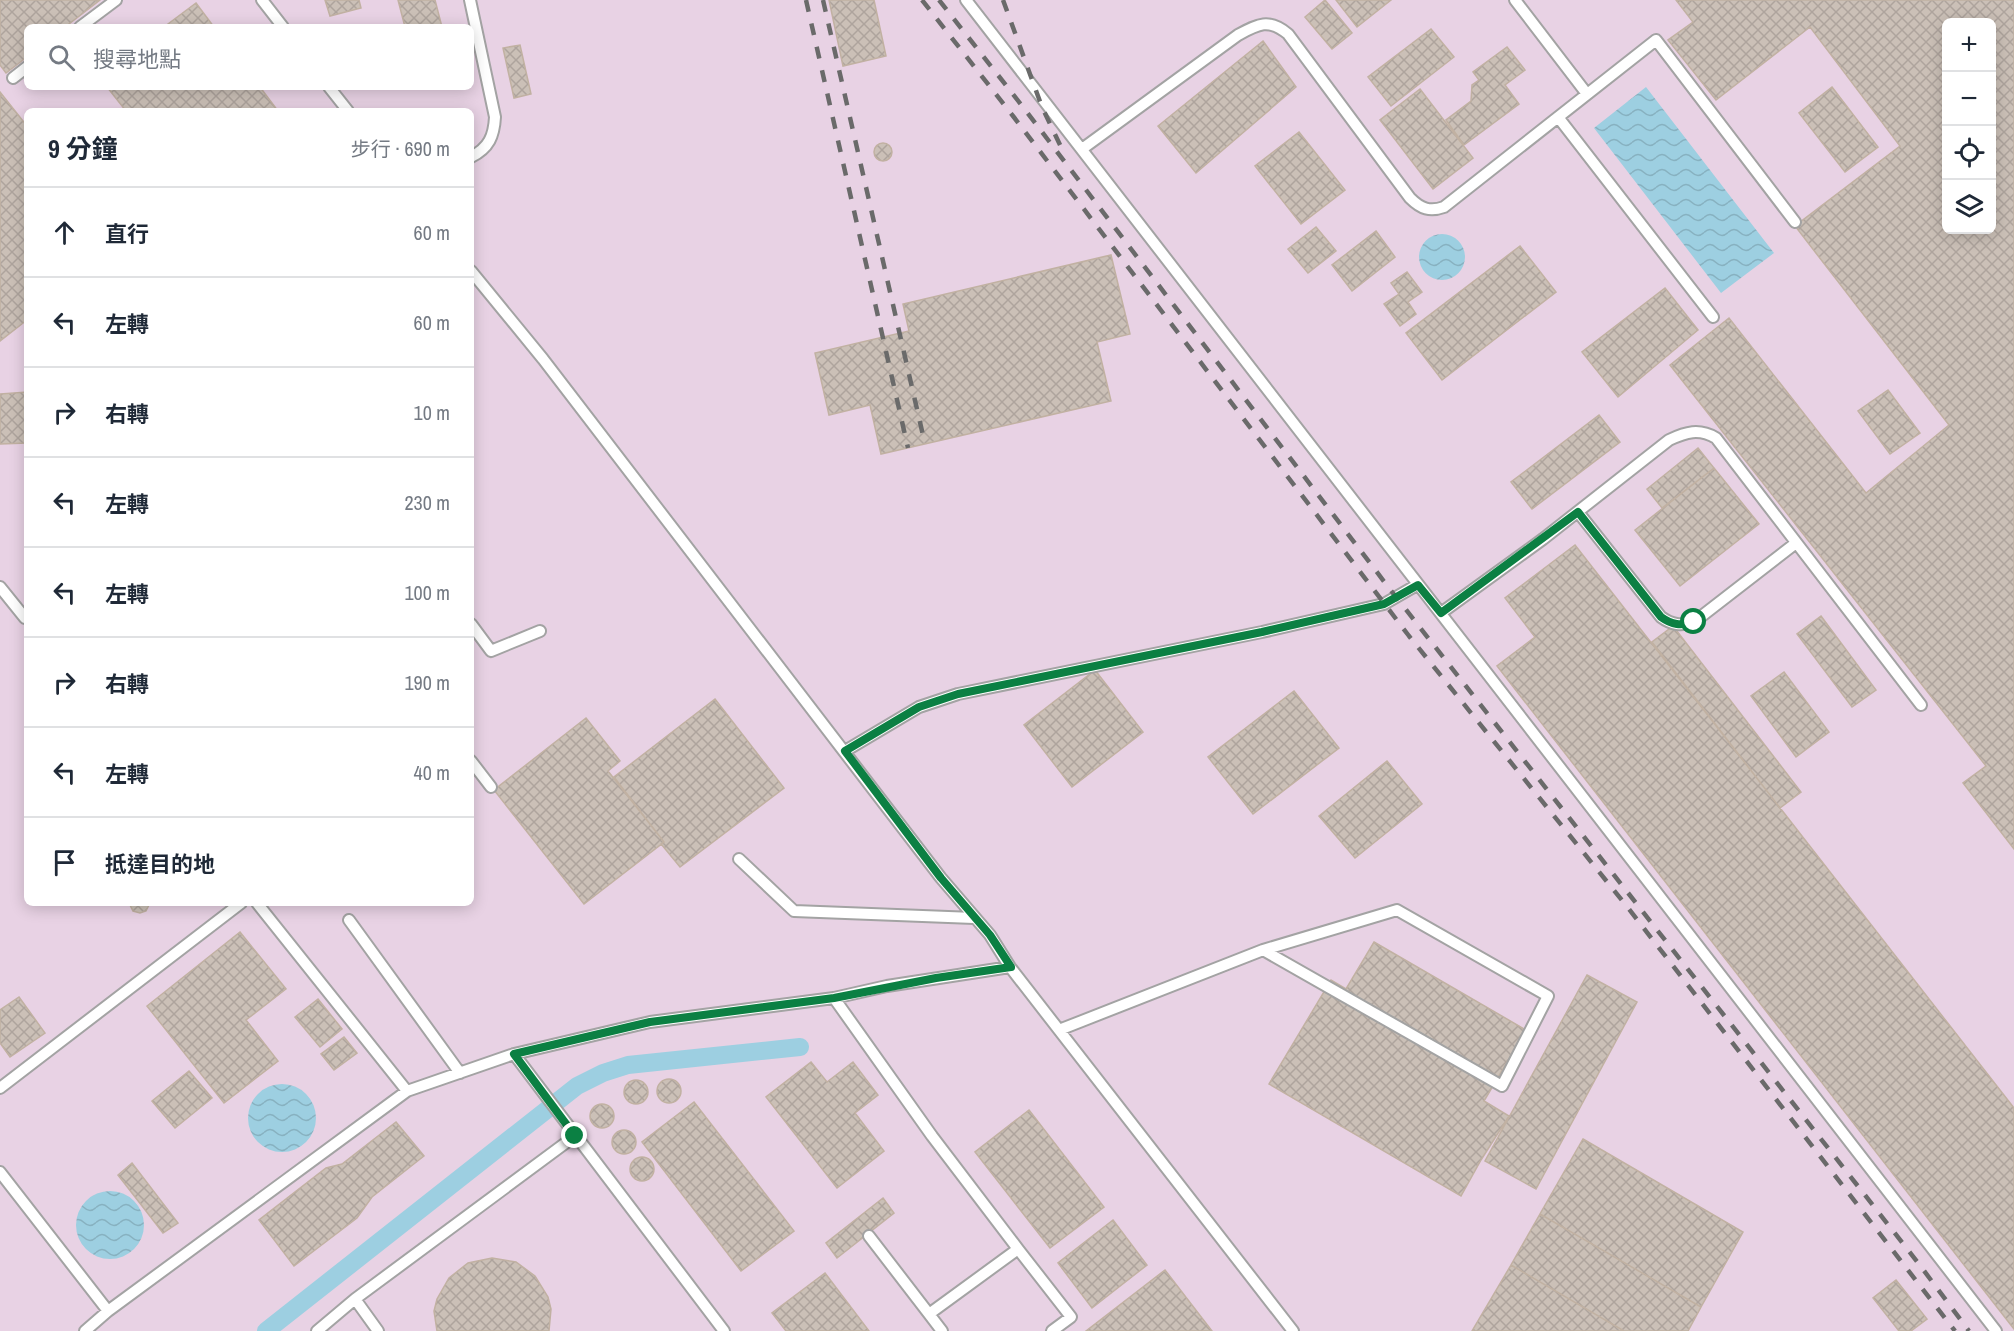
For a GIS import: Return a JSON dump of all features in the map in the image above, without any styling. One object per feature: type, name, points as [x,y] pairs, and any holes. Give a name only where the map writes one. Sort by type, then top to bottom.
[{"type":"lane","points":[[84,24],[116,0]]},
{"type":"lane","points":[[262,0],[281,24]]},
{"type":"lane","points":[[470,0],[495,117],[494,131],[489,144],[474,155]]},
{"type":"lane","points":[[966,0],[1996,1331]]},
{"type":"lane","points":[[1515,0],[1587,94]]},
{"type":"lane","points":[[1082,149],[1238,34],[1265,23],[1278,26],[1288,34],[1410,198],[1426,210],[1435,210],[1444,207],[1656,39],[1795,222]]},
{"type":"lane","points":[[13,78],[24,69]]},
{"type":"lane","points":[[331,90],[346,108]]},
{"type":"lane","points":[[1558,117],[1713,317]]},
{"type":"lane","points":[[474,278],[543,359],[974,918],[990,935],[1011,967],[1293,1331]]},
{"type":"lane","points":[[1441,613],[1578,512],[1669,440],[1693,431],[1706,432],[1716,438],[1921,705]]},
{"type":"lane","points":[[1578,512],[1661,617],[1676,625],[1694,622],[1796,543]]},
{"type":"lane","points":[[845,751],[919,707],[958,694],[1262,632],[1384,604],[1418,585]]},
{"type":"lane","points":[[0,587],[24,617]]},
{"type":"lane","points":[[474,628],[491,651],[540,631]]},
{"type":"lane","points":[[474,765],[491,787]]},
{"type":"lane","points":[[739,859],[794,911],[974,918]]},
{"type":"lane","points":[[0,1088],[237,906]]},
{"type":"lane","points":[[259,906],[407,1091]]},
{"type":"lane","points":[[1059,1029],[1263,950],[1396,910],[1548,996],[1502,1086],[1263,950]]},
{"type":"lane","points":[[349,921],[460,1073]]},
{"type":"lane","points":[[85,1331],[108,1311],[407,1091],[514,1054],[650,1022],[834,998],[906,983],[1011,967]]},
{"type":"lane","points":[[834,998],[932,1136],[1071,1317],[1052,1331]]},
{"type":"lane","points":[[514,1054],[724,1331]]},
{"type":"lane","points":[[316,1331],[355,1299],[575,1136]]},
{"type":"lane","points":[[0,1172],[108,1311]]},
{"type":"lane","points":[[869,1236],[942,1331]]},
{"type":"lane","points":[[929,1314],[1018,1249]]},
{"type":"lane","points":[[355,1299],[378,1331]]},
{"type":"shaded area","points":[[0,0],[2014,0],[2014,1331],[0,1331]]},
{"type":"water","points":[[1646,87],[1774,253],[1721,293],[1594,128]]},
{"type":"water","points":[[1442,234],[1458,241],[1465,257],[1458,273],[1442,280],[1426,273],[1419,257],[1426,241]]},
{"type":"water","points":[[289,1084],[301,1090],[310,1099],[316,1111],[314,1131],[306,1142],[289,1152],[275,1152],[258,1142],[250,1131],[248,1111],[258,1094],[269,1086]]},
{"type":"water","points":[[117,1191],[129,1197],[138,1206],[144,1218],[142,1238],[134,1249],[117,1259],[103,1259],[86,1249],[78,1238],[76,1218],[86,1201],[97,1193]]},
{"type":"building","points":[[0,0],[100,0],[69,24],[24,24],[24,59],[6,73],[0,65]]},
{"type":"building","points":[[325,0],[359,0],[361,8],[330,16]]},
{"type":"building","points":[[398,0],[435,0],[441,24],[404,24]]},
{"type":"building","points":[[829,0],[874,0],[886,56],[843,66]]},
{"type":"building","points":[[1325,0],[1352,33],[1332,49],[1305,17]]},
{"type":"building","points":[[1336,0],[1391,0],[1357,27]]},
{"type":"building","points":[[1676,0],[2014,0],[2014,849],[1963,783],[1986,766],[1670,365],[1729,318],[1866,493],[1949,425],[1795,226],[1900,146],[1810,27],[1716,100],[1668,40],[1693,22]]},
{"type":"building","points":[[196,3],[212,24],[168,24]]},
{"type":"building","points":[[1431,29],[1454,57],[1391,106],[1368,77]]},
{"type":"building","points":[[1263,41],[1296,87],[1196,173],[1158,126]]},
{"type":"building","points":[[520,45],[531,94],[514,98],[503,48]]},
{"type":"building","points":[[1507,47],[1525,70],[1505,85],[1519,104],[1464,145],[1446,120],[1471,101],[1472,85],[1479,80],[1473,72]]},
{"type":"building","points":[[1832,87],[1878,147],[1845,172],[1799,113]]},
{"type":"building","points":[[1420,89],[1473,158],[1433,189],[1380,120]]},
{"type":"building","points":[[109,90],[262,90],[276,108],[124,108]]},
{"type":"building","points":[[0,92],[24,122],[24,322],[0,341]]},
{"type":"building","points":[[1299,132],[1345,190],[1301,224],[1255,166]]},
{"type":"building","points":[[883,143],[889,146],[892,152],[889,158],[883,161],[877,158],[874,152],[877,146]]},
{"type":"building","points":[[1316,227],[1336,251],[1308,273],[1288,249]]},
{"type":"building","points":[[1376,231],[1395,257],[1352,291],[1332,265]]},
{"type":"building","points":[[1520,246],[1556,292],[1442,380],[1406,333]]},
{"type":"building","points":[[1111,255],[1130,334],[1097,342],[1111,401],[881,454],[870,405],[829,415],[815,353],[909,331],[903,304]]},
{"type":"building","points":[[1407,272],[1422,292],[1408,302],[1416,314],[1400,326],[1384,304],[1399,294],[1391,283]]},
{"type":"building","points":[[1665,288],[1698,330],[1618,397],[1582,352]]},
{"type":"building","points":[[1888,390],[1920,433],[1890,454],[1858,411]]},
{"type":"building","points":[[24,392],[24,443],[0,444],[0,394]]},
{"type":"building","points":[[1599,415],[1620,442],[1532,509],[1511,482]]},
{"type":"building","points":[[1698,448],[1714,468],[1662,508],[1647,489]]},
{"type":"building","points":[[1714,468],[1759,524],[1680,586],[1635,530]]},
{"type":"building","points":[[1575,545],[2014,1108],[2014,1329],[1497,666],[1535,637],[1505,598]]},
{"type":"building","points":[[1821,616],[1876,690],[1852,707],[1797,634]]},
{"type":"building","points":[[1673,626],[1801,792],[1780,808],[1652,642]]},
{"type":"building","points":[[1095,670],[1143,732],[1072,787],[1024,725]]},
{"type":"building","points":[[1784,672],[1829,732],[1796,757],[1751,696]]},
{"type":"building","points":[[1294,691],[1339,748],[1253,814],[1208,757]]},
{"type":"building","points":[[715,699],[784,788],[680,867],[661,844],[664,842],[614,777]]},
{"type":"building","points":[[586,718],[620,761],[608,771],[664,842],[584,904],[494,790]]},
{"type":"building","points":[[1387,761],[1422,804],[1355,858],[1319,816]]},
{"type":"building","points":[[130,906],[148,906],[146,911],[140,913],[133,911]]},
{"type":"building","points":[[240,932],[286,989],[246,1020],[278,1061],[224,1103],[147,1006]]},
{"type":"building","points":[[1374,942],[1526,1030],[1484,1101],[1509,1116],[1461,1196],[1269,1084],[1331,980],[1346,989]]},
{"type":"building","points":[[1587,975],[1637,1002],[1536,1189],[1485,1161]]},
{"type":"building","points":[[19,997],[45,1033],[10,1057],[0,1043],[0,1010]]},
{"type":"building","points":[[318,999],[342,1029],[320,1047],[295,1017]]},
{"type":"building","points":[[344,1037],[357,1053],[334,1070],[321,1054]]},
{"type":"building","points":[[811,1062],[827,1082],[853,1062],[878,1095],[855,1113],[884,1151],[837,1188],[766,1097]]},
{"type":"building","points":[[189,1071],[212,1098],[175,1128],[152,1101]]},
{"type":"building","points":[[669,1079],[678,1082],[681,1091],[678,1100],[669,1103],[660,1100],[657,1091],[660,1082]]},
{"type":"building","points":[[636,1080],[645,1083],[648,1092],[645,1101],[636,1104],[627,1101],[624,1092],[627,1083]]},
{"type":"building","points":[[694,1102],[794,1231],[741,1271],[642,1142]]},
{"type":"building","points":[[602,1104],[611,1107],[614,1116],[611,1125],[602,1128],[593,1125],[590,1116],[593,1107]]},
{"type":"building","points":[[1029,1110],[1104,1207],[1050,1248],[975,1152]]},
{"type":"building","points":[[396,1122],[424,1156],[372,1197],[357,1218],[294,1266],[259,1220],[326,1168],[342,1164]]},
{"type":"building","points":[[624,1130],[633,1133],[636,1142],[633,1151],[624,1154],[615,1151],[612,1142],[615,1133]]},
{"type":"building","points":[[1583,1139],[1743,1232],[1701,1307],[1540,1214]]},
{"type":"building","points":[[642,1157],[651,1160],[654,1169],[651,1178],[642,1181],[633,1178],[630,1169],[633,1160]]},
{"type":"building","points":[[132,1163],[178,1223],[163,1233],[118,1175]]},
{"type":"building","points":[[883,1198],[894,1213],[837,1258],[826,1243]]},
{"type":"building","points":[[1540,1214],[1701,1307],[1688,1331],[1624,1331],[1511,1265]]},
{"type":"building","points":[[1113,1220],[1147,1265],[1092,1308],[1058,1263]]},
{"type":"building","points":[[492,1258],[516,1262],[535,1276],[548,1297],[551,1309],[549,1331],[437,1331],[434,1311],[437,1299],[449,1278],[468,1263]]},
{"type":"building","points":[[1511,1265],[1624,1331],[1472,1331]]},
{"type":"building","points":[[1165,1270],[1212,1331],[1086,1331]]},
{"type":"building","points":[[825,1273],[869,1331],[786,1331],[772,1313]]},
{"type":"building","points":[[1896,1280],[1927,1319],[1911,1331],[1899,1331],[1873,1298]]},
{"type":"waterway","points":[[266,1331],[577,1086],[603,1073],[628,1065],[800,1047]]},
{"type":"railway","points":[[806,0],[908,448]]},
{"type":"railway","points":[[823,0],[925,444]]},
{"type":"railway","points":[[922,0],[1409,636],[1629,909],[1955,1331]]},
{"type":"railway","points":[[939,0],[1389,588],[1919,1264],[1969,1331]]},
{"type":"railway","points":[[1003,0],[1042,107],[1061,147]]},
{"type":"route","points":[[575,1136],[514,1054],[650,1022],[834,998],[887,986],[1011,967],[990,935],[941,878],[845,751],[919,707],[958,694],[1262,632],[1384,604],[1418,585],[1441,613],[1578,512],[1661,617],[1668,623],[1676,625],[1694,622]]}]
